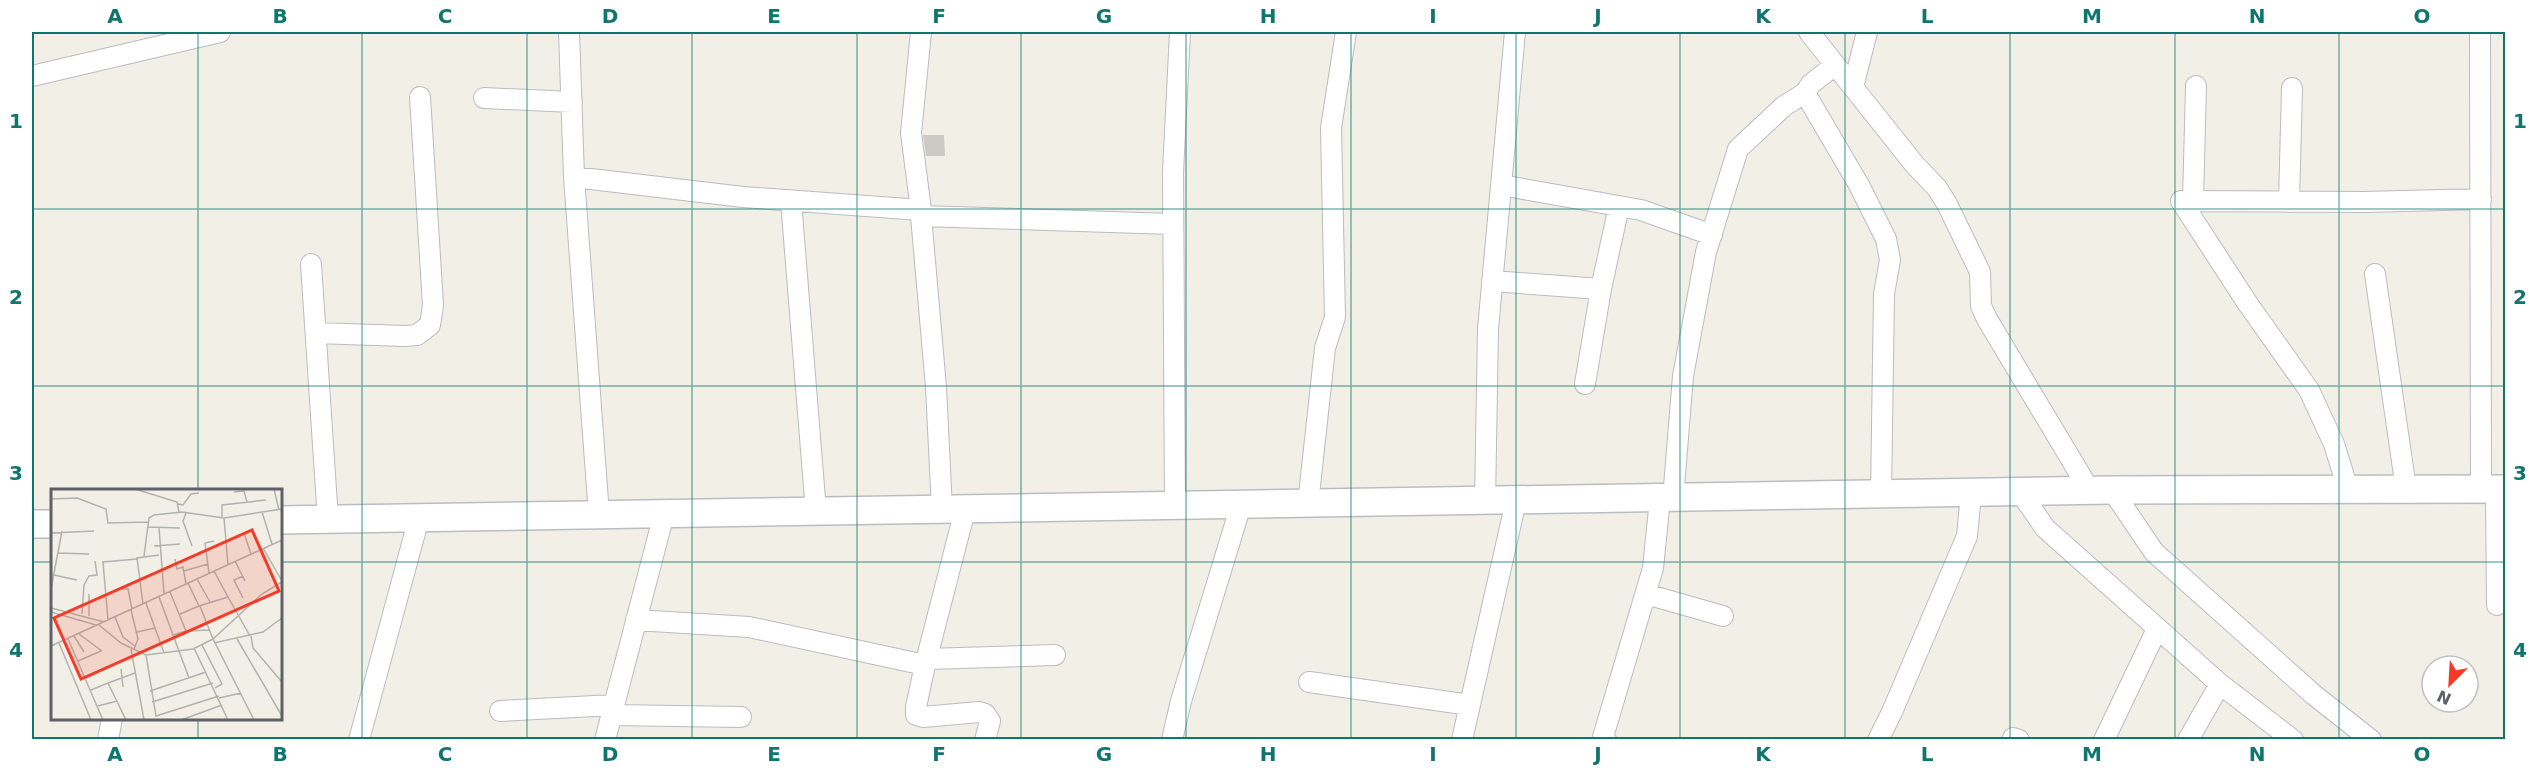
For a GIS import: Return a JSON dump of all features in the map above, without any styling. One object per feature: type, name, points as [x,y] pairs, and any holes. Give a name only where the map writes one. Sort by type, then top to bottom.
[{"type":"main road","points":[[282,520],[1971,494],[2101,490],[2494,489]]},
{"type":"main road","points":[[32,524],[51,524]]},
{"type":"street","points":[[32,76],[220,32]]},
{"type":"street","points":[[569,32],[574,177],[599,515]]},
{"type":"street","points":[[921,32],[911,133],[921,213],[936,387],[953,510],[916,715],[923,717],[979,712],[985,714],[990,721],[985,740]]},
{"type":"street","points":[[1175,506],[1173,172],[1180,32]]},
{"type":"street","points":[[1308,504],[1325,348],[1335,317],[1331,128],[1346,32]]},
{"type":"street","points":[[1485,502],[1488,329],[1515,32]]},
{"type":"street","points":[[1809,32],[1833,67],[1853,87],[1915,165],[1937,188],[1980,272],[1981,306],[1984,313],[2101,490],[2154,552],[2314,695],[2371,740]]},
{"type":"street","points":[[1853,87],[1868,32]]},
{"type":"street","points":[[2480,32],[2481,199],[2497,605]]},
{"type":"street","points":[[1606,740],[1603,737],[1653,568],[1666,499],[1683,376],[1706,252],[1738,149],[1784,106],[1833,67]]},
{"type":"street","points":[[2193,201],[2196,86]]},
{"type":"street","points":[[2289,202],[2292,88]]},
{"type":"street","points":[[1808,89],[1886,239],[1890,260],[1884,294],[1881,495]]},
{"type":"street","points":[[316,333],[417,336],[430,325],[433,305],[420,97]]},
{"type":"street","points":[[484,98],[572,102]]},
{"type":"street","points":[[574,177],[921,213],[1173,224]]},
{"type":"street","points":[[1501,185],[1641,210],[1712,235]]},
{"type":"street","points":[[2348,489],[2334,444],[2309,390],[2248,304],[2181,201],[2481,199]]},
{"type":"street","points":[[791,201],[816,512]]},
{"type":"street","points":[[1585,384],[1601,289],[1619,206]]},
{"type":"street","points":[[311,264],[328,520]]},
{"type":"street","points":[[2375,274],[2406,489]]},
{"type":"street","points":[[1492,281],[1601,289]]},
{"type":"street","points":[[2021,493],[2045,528],[2220,684],[2293,740]]},
{"type":"street","points":[[1878,740],[1893,712],[1966,536],[1971,494]]},
{"type":"street","points":[[1462,740],[1516,501]]},
{"type":"street","points":[[1172,740],[1181,701],[1241,506]]},
{"type":"street","points":[[605,740],[664,514]]},
{"type":"street","points":[[359,740],[419,518]]},
{"type":"street","points":[[1646,594],[1723,616]]},
{"type":"street","points":[[636,620],[749,627],[926,662],[1055,655]]},
{"type":"street","points":[[2104,740],[2157,629]]},
{"type":"street","points":[[1309,682],[1470,705]]},
{"type":"street","points":[[2188,740],[2220,684]]},
{"type":"street","points":[[500,711],[613,710],[741,717]]},
{"type":"street","points":[[108,740],[112,720]]},
{"type":"building","points":[[923,135],[944,135],[945,156],[926,156]]}]
